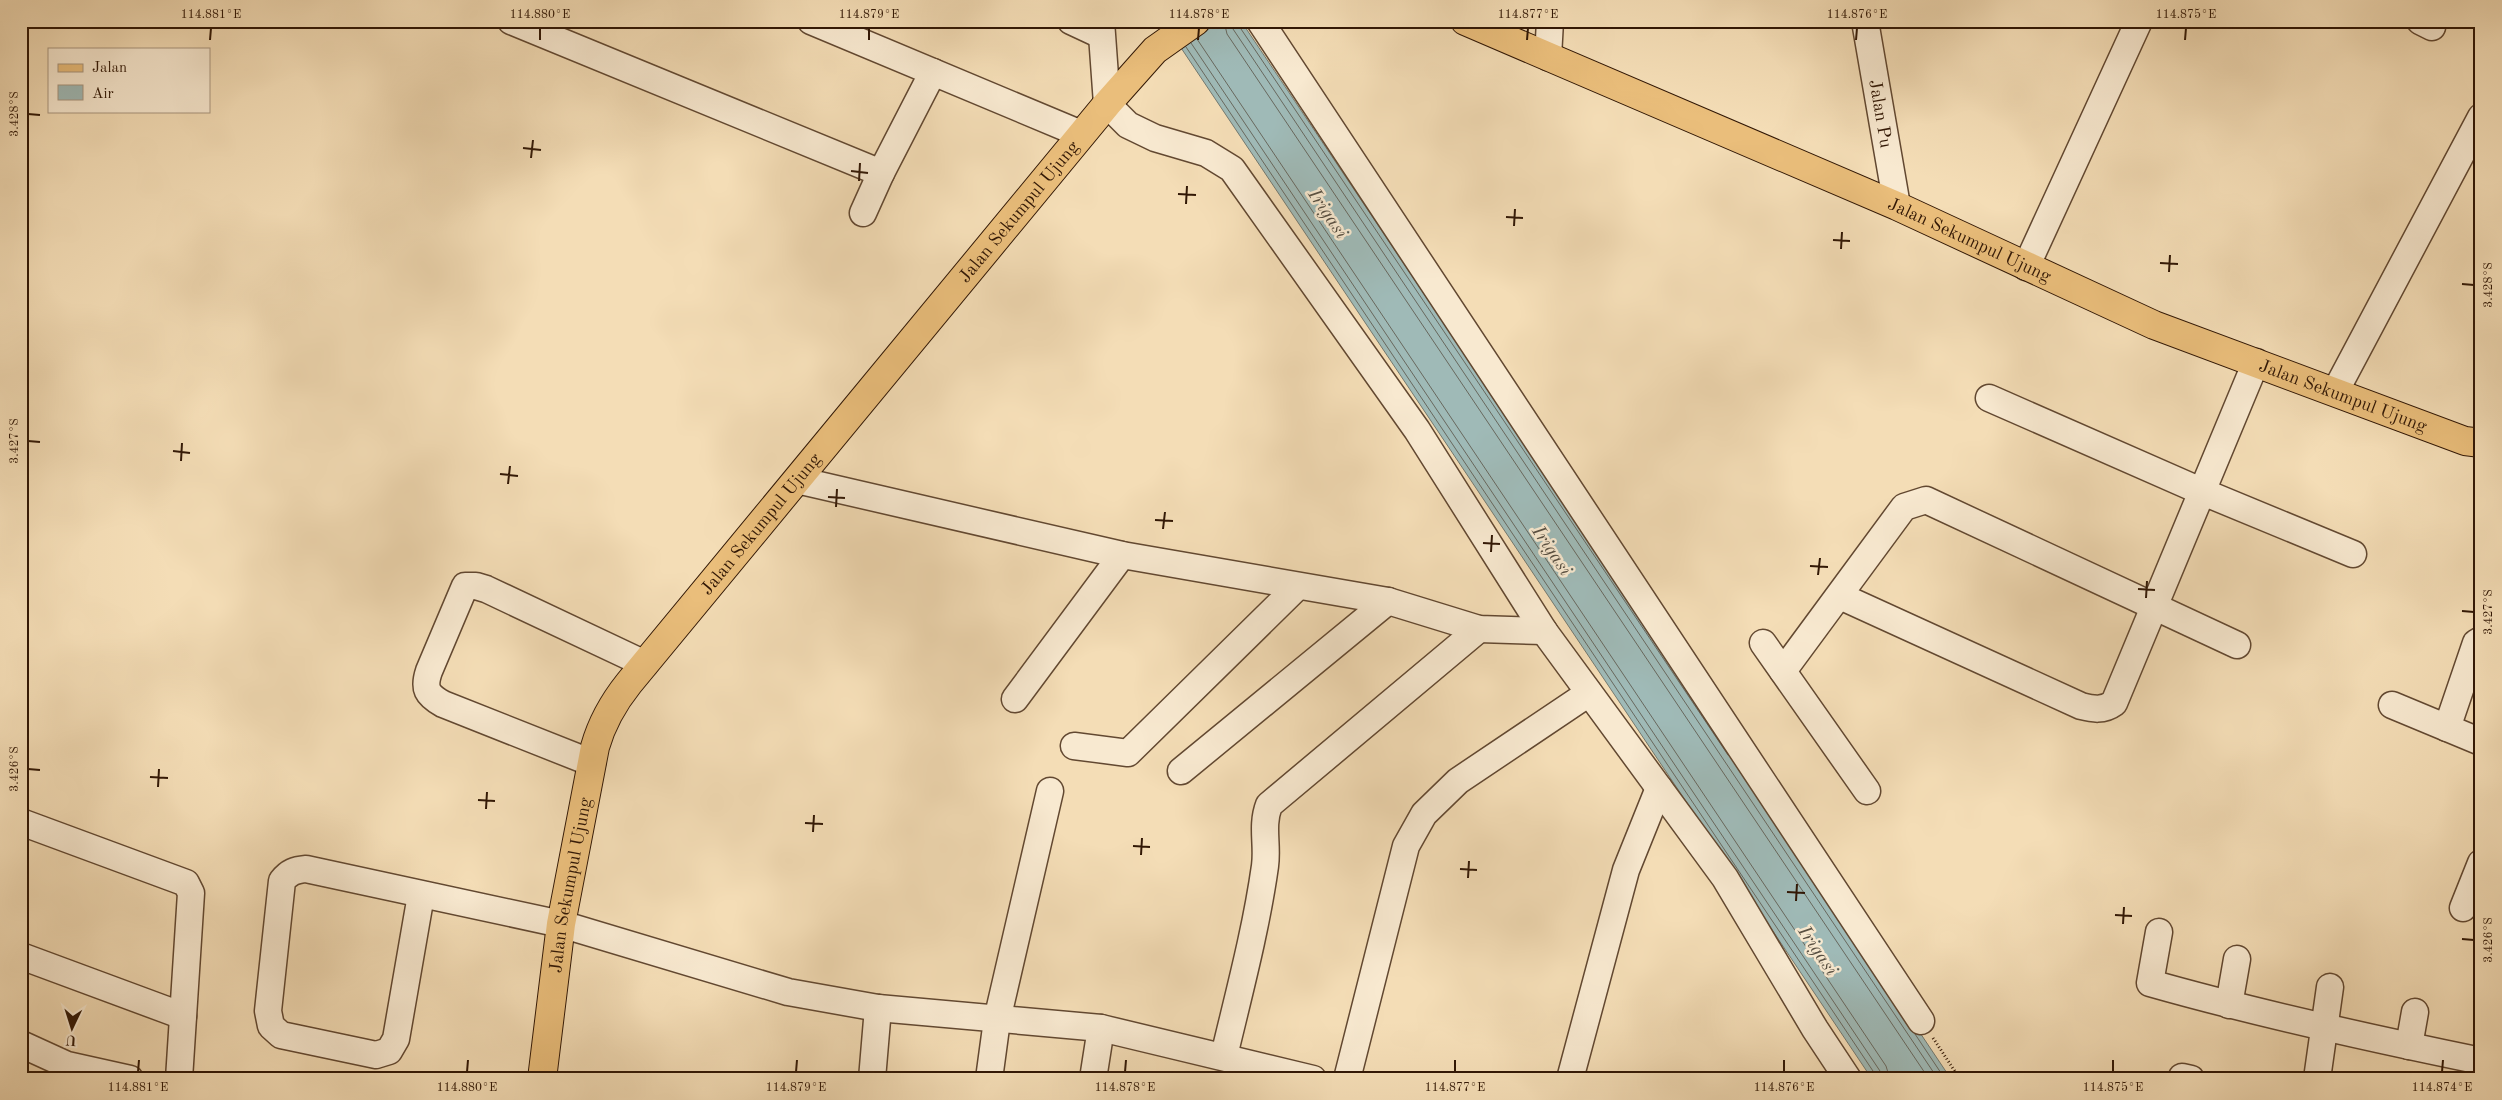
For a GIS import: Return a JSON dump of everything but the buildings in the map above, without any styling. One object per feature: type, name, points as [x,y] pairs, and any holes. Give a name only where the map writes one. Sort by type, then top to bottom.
[{"type":"main road","name":"Jalan Sekumpul Ujung","points":[[542,1079],[561,924],[592,763],[600,728],[608,712],[645,664],[1107,104],[1156,50],[1196,21]]},
{"type":"main road","name":"Jalan Sekumpul Ujung","points":[[1465,21],[1897,206],[2154,325],[2466,441],[2481,443]]},
{"type":"street","points":[[511,21],[881,173]]},
{"type":"street","points":[[811,21],[1082,134]]},
{"type":"street","points":[[1070,21],[1101,28],[1107,104],[1128,125],[1155,138],[1206,153],[1232,169],[1417,430],[1544,631],[1725,878],[1815,1029],[1848,1079]]},
{"type":"street","points":[[1260,21],[1921,1021]]},
{"type":"street","points":[[1548,57],[1550,21]]},
{"type":"street","name":"Jalan Pu","points":[[1865,21],[1897,206]]},
{"type":"street","points":[[2026,267],[2139,21]]},
{"type":"street","points":[[863,213],[881,173],[933,72]]},
{"type":"street","points":[[2335,392],[2481,117]]},
{"type":"street","points":[[1840,596],[2094,710],[2108,708],[2114,703],[2152,606],[2203,492],[2256,362]]},
{"type":"street","points":[[1989,398],[2203,492],[2353,554]]},
{"type":"street","points":[[797,480],[1122,555],[1297,587],[1388,601],[1479,629],[1544,631]]},
{"type":"street","points":[[1783,671],[1904,507],[1926,500],[1935,502],[2152,606],[2237,644]]},
{"type":"street","points":[[1015,699],[1122,555]]},
{"type":"street","points":[[592,763],[429,697],[425,685],[429,671],[466,586],[486,589],[645,664]]},
{"type":"street","points":[[1074,746],[1128,753],[1297,587]]},
{"type":"street","points":[[1181,771],[1388,601]]},
{"type":"street","points":[[1224,1056],[1254,926],[1266,863],[1264,829],[1269,805],[1479,629]]},
{"type":"street","points":[[2447,728],[2476,643],[2481,640]]},
{"type":"street","points":[[1763,642],[1867,791]]},
{"type":"street","points":[[1347,1079],[1406,846],[1424,814],[1458,781],[1589,693]]},
{"type":"street","points":[[2392,706],[2481,742]]},
{"type":"street","points":[[1570,1079],[1626,870],[1659,788]]},
{"type":"street","points":[[989,1079],[997,1020],[1050,791]]},
{"type":"street","points":[[21,822],[186,883],[191,893],[179,1079]]},
{"type":"street","points":[[2463,908],[2481,863]]},
{"type":"street","points":[[422,896],[396,1039],[390,1051],[376,1055],[281,1035],[270,1026],[268,1012],[282,881],[287,874],[296,870],[306,869],[422,896],[561,924],[788,992],[878,1008],[1101,1028],[1224,1056],[1312,1079]]},
{"type":"street","points":[[2159,932],[2150,983],[2229,1006],[2481,1061]]},
{"type":"street","points":[[21,956],[183,1016]]},
{"type":"street","points":[[2229,1006],[2237,959]]},
{"type":"street","points":[[2317,1079],[2330,987]]},
{"type":"street","points":[[872,1079],[878,1008]]},
{"type":"street","points":[[2409,1046],[2415,1012]]},
{"type":"street","points":[[1093,1079],[1101,1028]]},
{"type":"street","points":[[21,1044],[66,1072],[130,1079]]},
{"type":"path","points":[[1921,1021],[1960,1079]]},
{"type":"water","name":"Irigasi","points":[[1163,21],[1241,21],[1951,1079],[1872,1079]]}]
